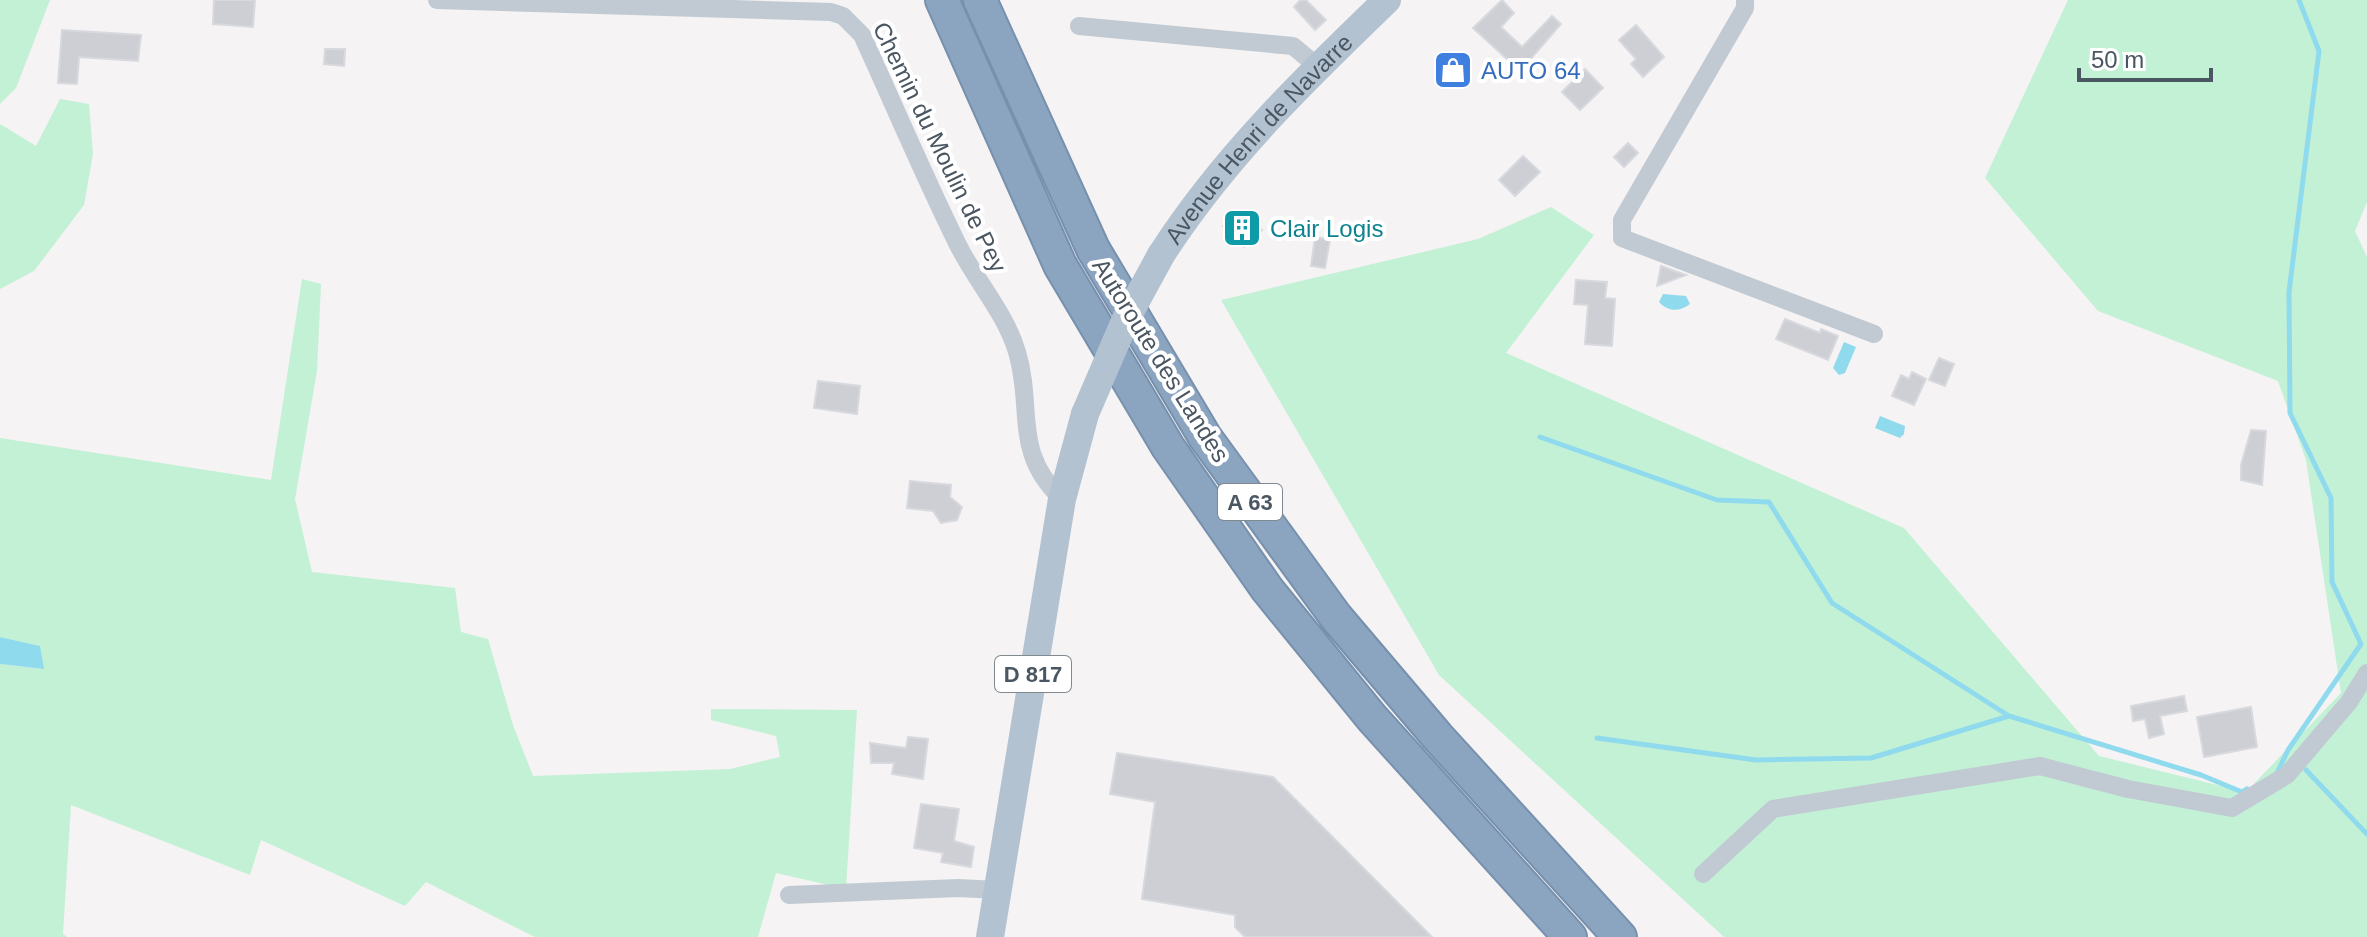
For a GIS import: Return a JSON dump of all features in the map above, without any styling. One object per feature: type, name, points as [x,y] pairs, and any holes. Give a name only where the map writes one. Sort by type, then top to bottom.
[{"type":"highway","name":"Autoroute des Landes","points":[[942,0],[1060,265],[1168,447],[1267,589],[1319,654],[1396,745],[1570,937]]},
{"type":"highway","name":"Autoroute des Landes","points":[[980,0],[1093,249],[1213,449],[1336,617],[1437,736],[1620,937]]},
{"type":"main road","name":"Avenue Henri de Navarre","points":[[990,937],[1062,499],[1085,414],[1125,321],[1161,255],[1213,180],[1318,67],[1387,0]]},
{"type":"street","name":"Chemin du Moulin de Pey","points":[[437,0],[831,12],[843,16],[862,35],[959,247],[1013,341],[1023,379],[1031,456],[1048,486],[1062,499]]},
{"type":"street","points":[[1745,0],[1745,8],[1622,220],[1622,238],[1874,334]]},
{"type":"street","points":[[1079,26],[1293,46],[1318,67]]},
{"type":"street","points":[[1703,874],[1773,809],[2040,766],[2128,789],[2232,808],[2287,775],[2349,702],[2367,673]]},
{"type":"street","points":[[789,895],[958,888],[998,890]]},
{"type":"green space","points":[[0,0],[50,0],[16,88],[0,104]]},
{"type":"green space","points":[[2068,0],[2367,0],[2367,202],[2355,231],[2367,257],[2367,937],[1724,937],[1439,675],[1221,300],[1478,239],[1551,207],[1594,235],[1506,353],[1904,528],[2099,756],[2246,792],[2341,693],[2306,460],[2278,381],[2098,311],[1985,178]]},
{"type":"green space","points":[[60,99],[89,104],[93,154],[84,205],[34,271],[0,289],[0,124],[36,146]]},
{"type":"green space","points":[[302,279],[321,284],[317,371],[295,499],[312,572],[455,588],[461,632],[488,639],[513,725],[533,776],[730,769],[780,757],[776,736],[711,720],[711,709],[857,710],[846,889],[776,873],[758,937],[535,937],[426,882],[405,906],[261,840],[250,875],[71,805],[63,934],[67,937],[0,937],[0,664],[43,669],[39,646],[0,637],[0,438],[271,480]]},
{"type":"water","points":[[1663,294],[1686,296],[1690,304],[1678,310],[1670,309],[1659,302]]},
{"type":"water","points":[[1844,342],[1856,347],[1845,373],[1839,375],[1833,368]]},
{"type":"water","points":[[1880,416],[1905,426],[1904,434],[1900,438],[1875,428]]},
{"type":"water","points":[[0,637],[40,646],[44,669],[0,664]]},
{"type":"building","points":[[214,0],[255,0],[253,27],[213,24]]},
{"type":"building","points":[[1300,0],[1306,0],[1326,20],[1315,30],[1294,7]]},
{"type":"building","points":[[1502,0],[1514,13],[1501,27],[1522,47],[1552,16],[1561,24],[1520,71],[1473,28]]},
{"type":"building","points":[[1636,25],[1664,57],[1643,77],[1631,64],[1636,59],[1619,40]]},
{"type":"building","points":[[62,30],[141,35],[138,61],[79,57],[77,84],[58,83]]},
{"type":"building","points":[[325,49],[345,49],[344,66],[324,64]]},
{"type":"building","points":[[1585,69],[1603,88],[1580,110],[1562,92]]},
{"type":"building","points":[[1628,143],[1638,153],[1624,167],[1614,157]]},
{"type":"building","points":[[1523,156],[1540,172],[1515,196],[1499,180]]},
{"type":"building","name":"Clair Logis","points":[[1241,210],[1262,230],[1244,247],[1223,226]]},
{"type":"building","points":[[1315,237],[1330,239],[1325,268],[1311,266]]},
{"type":"building","points":[[1661,266],[1686,275],[1657,286]]},
{"type":"building","points":[[1576,280],[1607,282],[1605,298],[1615,299],[1612,346],[1585,344],[1588,305],[1574,304]]},
{"type":"building","points":[[1785,319],[1820,333],[1821,329],[1838,336],[1828,360],[1776,339]]},
{"type":"building","points":[[1939,358],[1954,364],[1945,386],[1929,380]]},
{"type":"building","points":[[1912,372],[1926,379],[1914,405],[1892,396],[1901,375],[1909,379]]},
{"type":"building","points":[[818,381],[860,386],[857,414],[814,408]]},
{"type":"building","points":[[2251,430],[2266,431],[2262,485],[2241,480],[2241,465]]},
{"type":"building","points":[[910,481],[951,485],[950,497],[962,507],[957,520],[941,523],[933,511],[907,508]]},
{"type":"building","points":[[2184,696],[2187,711],[2160,716],[2164,734],[2149,738],[2145,719],[2133,721],[2131,706]]},
{"type":"building","points":[[2251,707],[2257,747],[2204,757],[2197,717]]},
{"type":"building","points":[[908,737],[928,739],[923,779],[892,774],[894,763],[871,763],[870,743],[906,748]]},
{"type":"building","points":[[1117,753],[1273,777],[1432,937],[1245,937],[1235,927],[1235,915],[1142,899],[1155,802],[1110,794]]},
{"type":"building","points":[[921,804],[959,809],[954,841],[974,847],[971,867],[941,862],[943,853],[914,848]]},
{"type":"waterway","points":[[2277,773],[2288,750],[2361,644],[2332,582],[2331,498],[2290,413],[2289,292],[2319,51],[2299,0]]},
{"type":"waterway","points":[[1540,437],[1717,500],[1769,502],[1832,603],[2009,716]]},
{"type":"waterway","points":[[1597,738],[1756,760],[1871,758],[2009,716],[2201,775],[2242,792],[2247,789]]},
{"type":"waterway","points":[[2306,770],[2367,834]]},
{"type":"place","name":"AUTO 64","points":[[1453,70]]},
{"type":"place","name":"Clair Logis","points":[[1242,228]]}]
